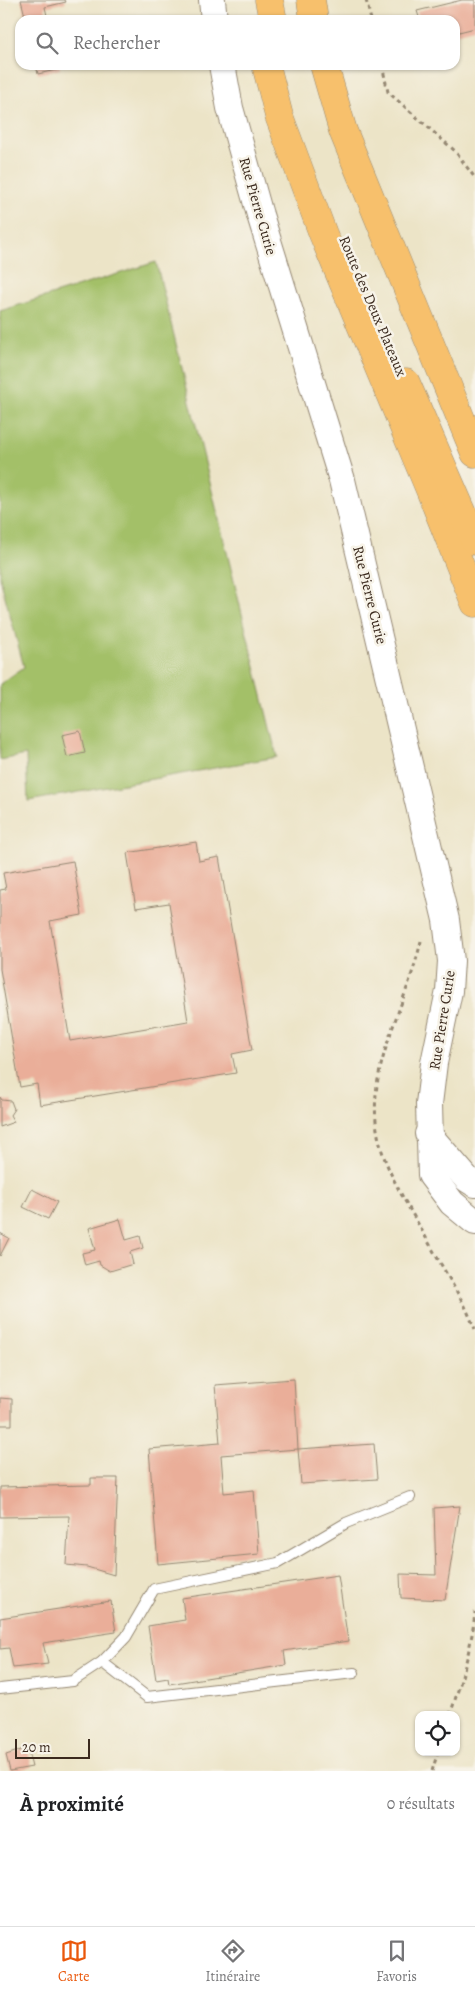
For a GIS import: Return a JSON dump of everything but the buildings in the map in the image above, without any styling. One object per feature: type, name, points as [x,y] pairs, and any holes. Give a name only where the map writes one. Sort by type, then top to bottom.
[{"type":"main road","points":[[253,0],[255,15]]},
{"type":"main road","points":[[269,0],[271,15]]},
{"type":"main road","points":[[311,0],[313,15]]},
{"type":"main road","points":[[267,70],[279,116],[320,225],[475,603]]},
{"type":"main road","name":"Route des Deux Plateaux","points":[[285,70],[296,111],[342,235],[475,541]]},
{"type":"main road","points":[[325,70],[343,131],[475,453]]},
{"type":"main road","points":[[354,159],[391,218],[475,410]]},
{"type":"street","points":[[212,0],[214,15]]},
{"type":"street","name":"Rue Pierre Curie","points":[[223,70],[230,108],[250,179],[342,480],[446,920],[451,961],[449,991],[434,1063],[428,1104],[431,1175],[452,1203],[475,1222]]},
{"type":"street","points":[[428,1134],[467,1179],[475,1184]]},
{"type":"lane","points":[[0,1689],[73,1682],[102,1662],[126,1637],[154,1589],[278,1563],[346,1523],[410,1497]]},
{"type":"lane","points":[[102,1662],[147,1698],[354,1673]]},
{"type":"path","points":[[366,0],[370,15]]},
{"type":"path","points":[[383,70],[388,92],[455,151],[475,178]]},
{"type":"path","points":[[422,936],[416,964],[380,1073],[375,1096],[376,1119],[380,1145],[390,1175],[466,1306],[475,1329]]},
{"type":"path","points":[[451,1711],[460,1686],[474,1626],[475,1612]]},
{"type":"path","points":[[432,1771],[437,1756]]},
{"type":"green space","points":[[156,262],[277,757],[28,801],[26,755],[0,760],[0,684],[24,667],[0,578],[0,311]]}]
